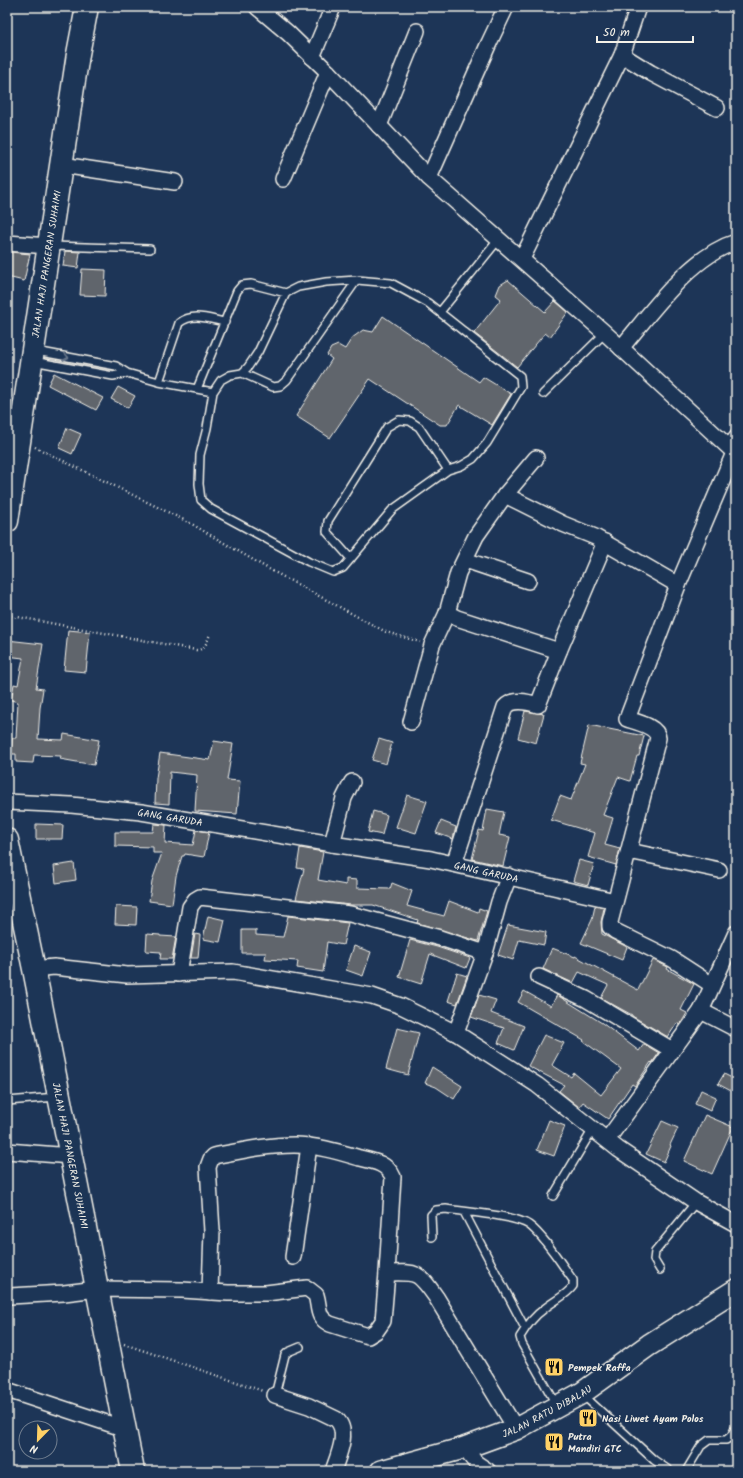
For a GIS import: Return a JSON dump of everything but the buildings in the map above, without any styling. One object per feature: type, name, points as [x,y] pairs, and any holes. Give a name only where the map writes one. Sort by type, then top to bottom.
[{"type":"main road","name":"JALAN HAJI PANGERAN SUHAIMI","points":[[7,521],[16,433],[33,356],[78,54],[88,7]]},
{"type":"main road","name":"JALAN HAJI PANGERAN SUHAIMI","points":[[7,840],[34,969],[133,1471]]},
{"type":"main road","name":"JALAN RATU DIBALAU","points":[[381,1471],[464,1448],[516,1429],[582,1393],[649,1345],[736,1290]]},
{"type":"street","points":[[257,7],[288,33],[328,72],[429,178],[621,348],[732,451],[678,585],[627,719],[654,730],[658,734],[658,738],[610,922],[610,928],[672,959],[712,985]]},
{"type":"street","points":[[312,57],[332,7]]},
{"type":"street","points":[[429,178],[506,7]]},
{"type":"street","points":[[522,259],[622,55],[638,7]]},
{"type":"street","points":[[379,126],[417,31]]},
{"type":"street","points":[[622,55],[651,73],[717,108]]},
{"type":"street","points":[[283,179],[328,72]]},
{"type":"street","points":[[62,165],[175,182]]},
{"type":"street","points":[[621,348],[676,283],[702,261],[727,245],[736,242]]},
{"type":"street","points":[[7,243],[50,246]]},
{"type":"street","points":[[411,722],[432,645],[447,613],[458,573],[476,536],[505,495],[536,458]]},
{"type":"street","points":[[505,495],[563,524],[605,542],[678,585]]},
{"type":"street","points":[[454,864],[505,707],[509,703],[516,702],[527,702],[538,705],[605,542]]},
{"type":"street","points":[[465,560],[528,581]]},
{"type":"street","points":[[447,613],[457,618],[559,651]]},
{"type":"street","points":[[332,844],[344,798],[352,782]]},
{"type":"street","name":"GANG GARUDA","points":[[7,802],[71,805],[141,812],[454,864],[615,901]]},
{"type":"street","points":[[628,851],[719,870]]},
{"type":"street","points":[[456,1033],[485,953],[499,902],[509,876]]},
{"type":"street","points":[[179,974],[190,907],[195,900],[200,898],[350,914],[440,938],[485,953]]},
{"type":"street","points":[[607,1140],[701,1011],[736,933]]},
{"type":"street","points":[[34,969],[54,967],[127,975],[233,972],[372,996],[401,1006],[456,1033],[537,1085],[607,1140],[696,1202],[736,1224]]},
{"type":"street","points":[[539,977],[586,998],[672,1050]]},
{"type":"street","points":[[701,1011],[736,1029]]},
{"type":"street","points":[[10,1296],[64,1293],[97,1289],[182,1290],[210,1292],[228,1293],[266,1293],[307,1288],[316,1295],[320,1317],[325,1321],[368,1336],[376,1331],[383,1321],[394,1177],[391,1172],[380,1163],[309,1146],[293,1145],[261,1148],[214,1156],[208,1167],[212,1224],[210,1292]]},
{"type":"street","points":[[293,1257],[309,1146]]},
{"type":"street","points":[[7,1151],[71,1156]]},
{"type":"street","points":[[386,1273],[416,1274],[424,1279],[436,1296],[516,1429]]},
{"type":"street","points":[[7,1390],[125,1429]]},
{"type":"street","points":[[275,1395],[309,1406],[339,1421],[342,1430],[342,1440],[333,1471]]},
{"type":"street","points":[[464,1448],[476,1463],[484,1470]]},
{"type":"lane","points":[[440,312],[499,239]]},
{"type":"lane","points":[[50,246],[150,249]]},
{"type":"lane","points":[[242,373],[258,352],[286,293],[298,286],[357,280],[391,283],[428,303],[520,376],[521,387],[487,444],[474,459],[448,470],[392,510],[343,568],[333,572],[309,562],[211,509],[201,500],[198,484],[200,455],[208,420],[212,392],[221,380],[230,375],[242,373],[272,387],[280,386],[288,380],[357,280]]},
{"type":"lane","points":[[196,389],[237,291],[242,285],[251,284],[286,293]]},
{"type":"lane","points":[[159,382],[179,322],[185,318],[193,316],[225,322]]},
{"type":"lane","points":[[543,394],[604,333]]},
{"type":"lane","points":[[33,356],[113,376],[127,373]]},
{"type":"lane","points":[[33,356],[116,366],[127,373],[159,382],[212,392]]},
{"type":"lane","points":[[351,559],[327,532],[328,521],[387,427],[399,420],[410,421],[419,427],[448,470]]},
{"type":"lane","points":[[732,451],[736,432]]},
{"type":"lane","points":[[7,1101],[59,1097]]},
{"type":"lane","points":[[553,1196],[593,1129]]},
{"type":"lane","points":[[660,1270],[654,1260],[655,1252],[696,1202]]},
{"type":"lane","points":[[432,1237],[431,1215],[436,1210],[512,1218],[528,1224],[537,1232],[573,1280],[574,1286],[569,1292],[543,1309],[525,1328],[520,1337],[522,1344],[557,1406]]},
{"type":"lane","points":[[464,1212],[525,1328]]},
{"type":"lane","points":[[275,1395],[285,1355],[288,1352],[300,1347]]},
{"type":"lane","points":[[582,1393],[654,1460],[670,1471]]},
{"type":"lane","points":[[686,1471],[701,1446],[709,1440],[726,1440],[731,1436],[736,1427]]},
{"type":"path","points":[[16,433],[190,523],[267,568],[386,632],[432,645]]},
{"type":"path","points":[[7,615],[196,650],[201,650],[204,648],[210,634]]},
{"type":"path","points":[[108,1342],[118,1342],[275,1395]]},
{"type":"place","name":"Pempek Raffa","points":[[554,1367]]},
{"type":"place","name":"Nasi Liwet Ayam Polos","points":[[588,1418]]},
{"type":"place","name":"Putra Mandiri GTC","points":[[554,1442]]}]
